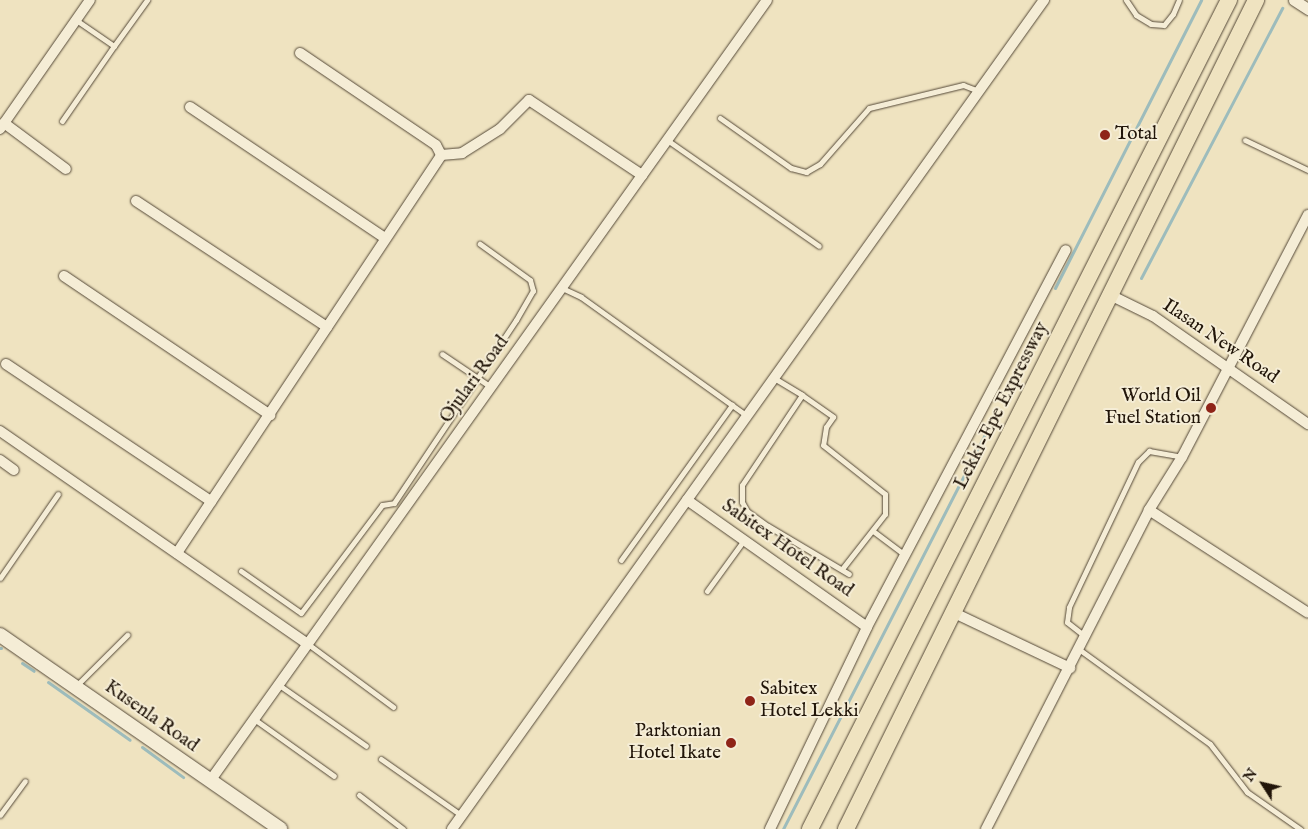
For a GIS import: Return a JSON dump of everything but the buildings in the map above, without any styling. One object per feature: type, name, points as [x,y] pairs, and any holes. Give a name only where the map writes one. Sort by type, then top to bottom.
[{"type":"highway","name":"Lekki-Epe Expressway","points":[[810,829],[1229,0]]},
{"type":"highway","points":[[846,829],[1108,294],[1256,0]]},
{"type":"highway","points":[[820,829],[834,802],[838,773]]},
{"type":"main road","name":"Kusenla Road","points":[[0,635],[280,829]]},
{"type":"street","points":[[66,169],[2,126],[90,0]]},
{"type":"street","name":"Ojulari Road","points":[[210,781],[767,0]]},
{"type":"street","points":[[452,829],[1044,0]]},
{"type":"street","points":[[1220,17],[1222,0]]},
{"type":"street","points":[[1294,0],[1308,9]]},
{"type":"street","points":[[300,53],[436,145],[441,155]]},
{"type":"street","points":[[441,155],[462,153],[500,129],[529,100],[642,175]]},
{"type":"street","points":[[190,107],[386,238]]},
{"type":"street","points":[[177,553],[441,155]]},
{"type":"street","points":[[136,201],[327,327]]},
{"type":"street","points":[[986,829],[1087,637],[1149,510],[1182,457],[1308,215]]},
{"type":"street","points":[[770,829],[867,627],[1066,250]]},
{"type":"street","points":[[64,276],[270,415]]},
{"type":"street","name":"Ilasan New Road","points":[[1108,294],[1153,316],[1308,424]]},
{"type":"street","points":[[6,364],[211,502]]},
{"type":"street","points":[[0,431],[308,644]]},
{"type":"street","points":[[0,460],[14,470]]},
{"type":"street","name":"Sabitex Hotel Road","points":[[687,500],[867,627]]},
{"type":"street","points":[[1149,510],[1308,613]]},
{"type":"street","points":[[952,612],[1070,668]]},
{"type":"lane","points":[[62,121],[147,0]]},
{"type":"lane","points":[[1126,0],[1136,15],[1151,24],[1164,25],[1174,14],[1178,0]]},
{"type":"lane","points":[[76,20],[114,46]]},
{"type":"lane","points":[[720,118],[791,168],[806,172],[820,164],[869,108],[963,85],[979,91]]},
{"type":"lane","points":[[667,140],[819,246]]},
{"type":"lane","points":[[1245,140],[1308,170]]},
{"type":"lane","points":[[240,571],[297,612],[305,611],[382,505],[394,503],[516,320],[533,284],[480,244]]},
{"type":"lane","points":[[562,288],[581,297],[747,416]]},
{"type":"lane","points":[[442,354],[491,387]]},
{"type":"lane","points":[[774,378],[833,417],[824,433],[823,445],[885,494],[885,514],[842,569]]},
{"type":"lane","points":[[802,395],[740,492],[747,511],[810,552],[849,574]]},
{"type":"lane","points":[[621,560],[732,405]]},
{"type":"lane","points":[[1087,637],[1068,622],[1069,606],[1138,462],[1149,451],[1182,457]]},
{"type":"lane","points":[[0,578],[58,494]]},
{"type":"lane","points":[[873,531],[905,555]]},
{"type":"lane","points":[[707,591],[744,540]]},
{"type":"lane","points":[[75,687],[127,634]]},
{"type":"lane","points":[[308,644],[393,707]]},
{"type":"lane","points":[[1080,650],[1210,744],[1248,792],[1300,829]]},
{"type":"lane","points":[[278,685],[366,746]]},
{"type":"lane","points":[[254,719],[334,776]]},
{"type":"lane","points":[[381,759],[461,815]]},
{"type":"lane","points":[[0,814],[25,781]]},
{"type":"lane","points":[[359,795],[403,829]]},
{"type":"waterway","points":[[1055,288],[1201,0]]},
{"type":"waterway","points":[[1141,278],[1282,8]]},
{"type":"waterway","points":[[783,829],[989,426]]},
{"type":"waterway","points":[[22,663],[34,671]]},
{"type":"waterway","points":[[48,682],[130,740]]},
{"type":"waterway","points":[[142,747],[183,777]]},
{"type":"place","name":"Total","points":[[1105,135]]},
{"type":"place","name":"World Oil Fuel Station","points":[[1211,408]]},
{"type":"place","name":"Sabitex Hotel Lekki","points":[[750,701]]},
{"type":"place","name":"Parktonian Hotel Ikate","points":[[731,743]]}]
